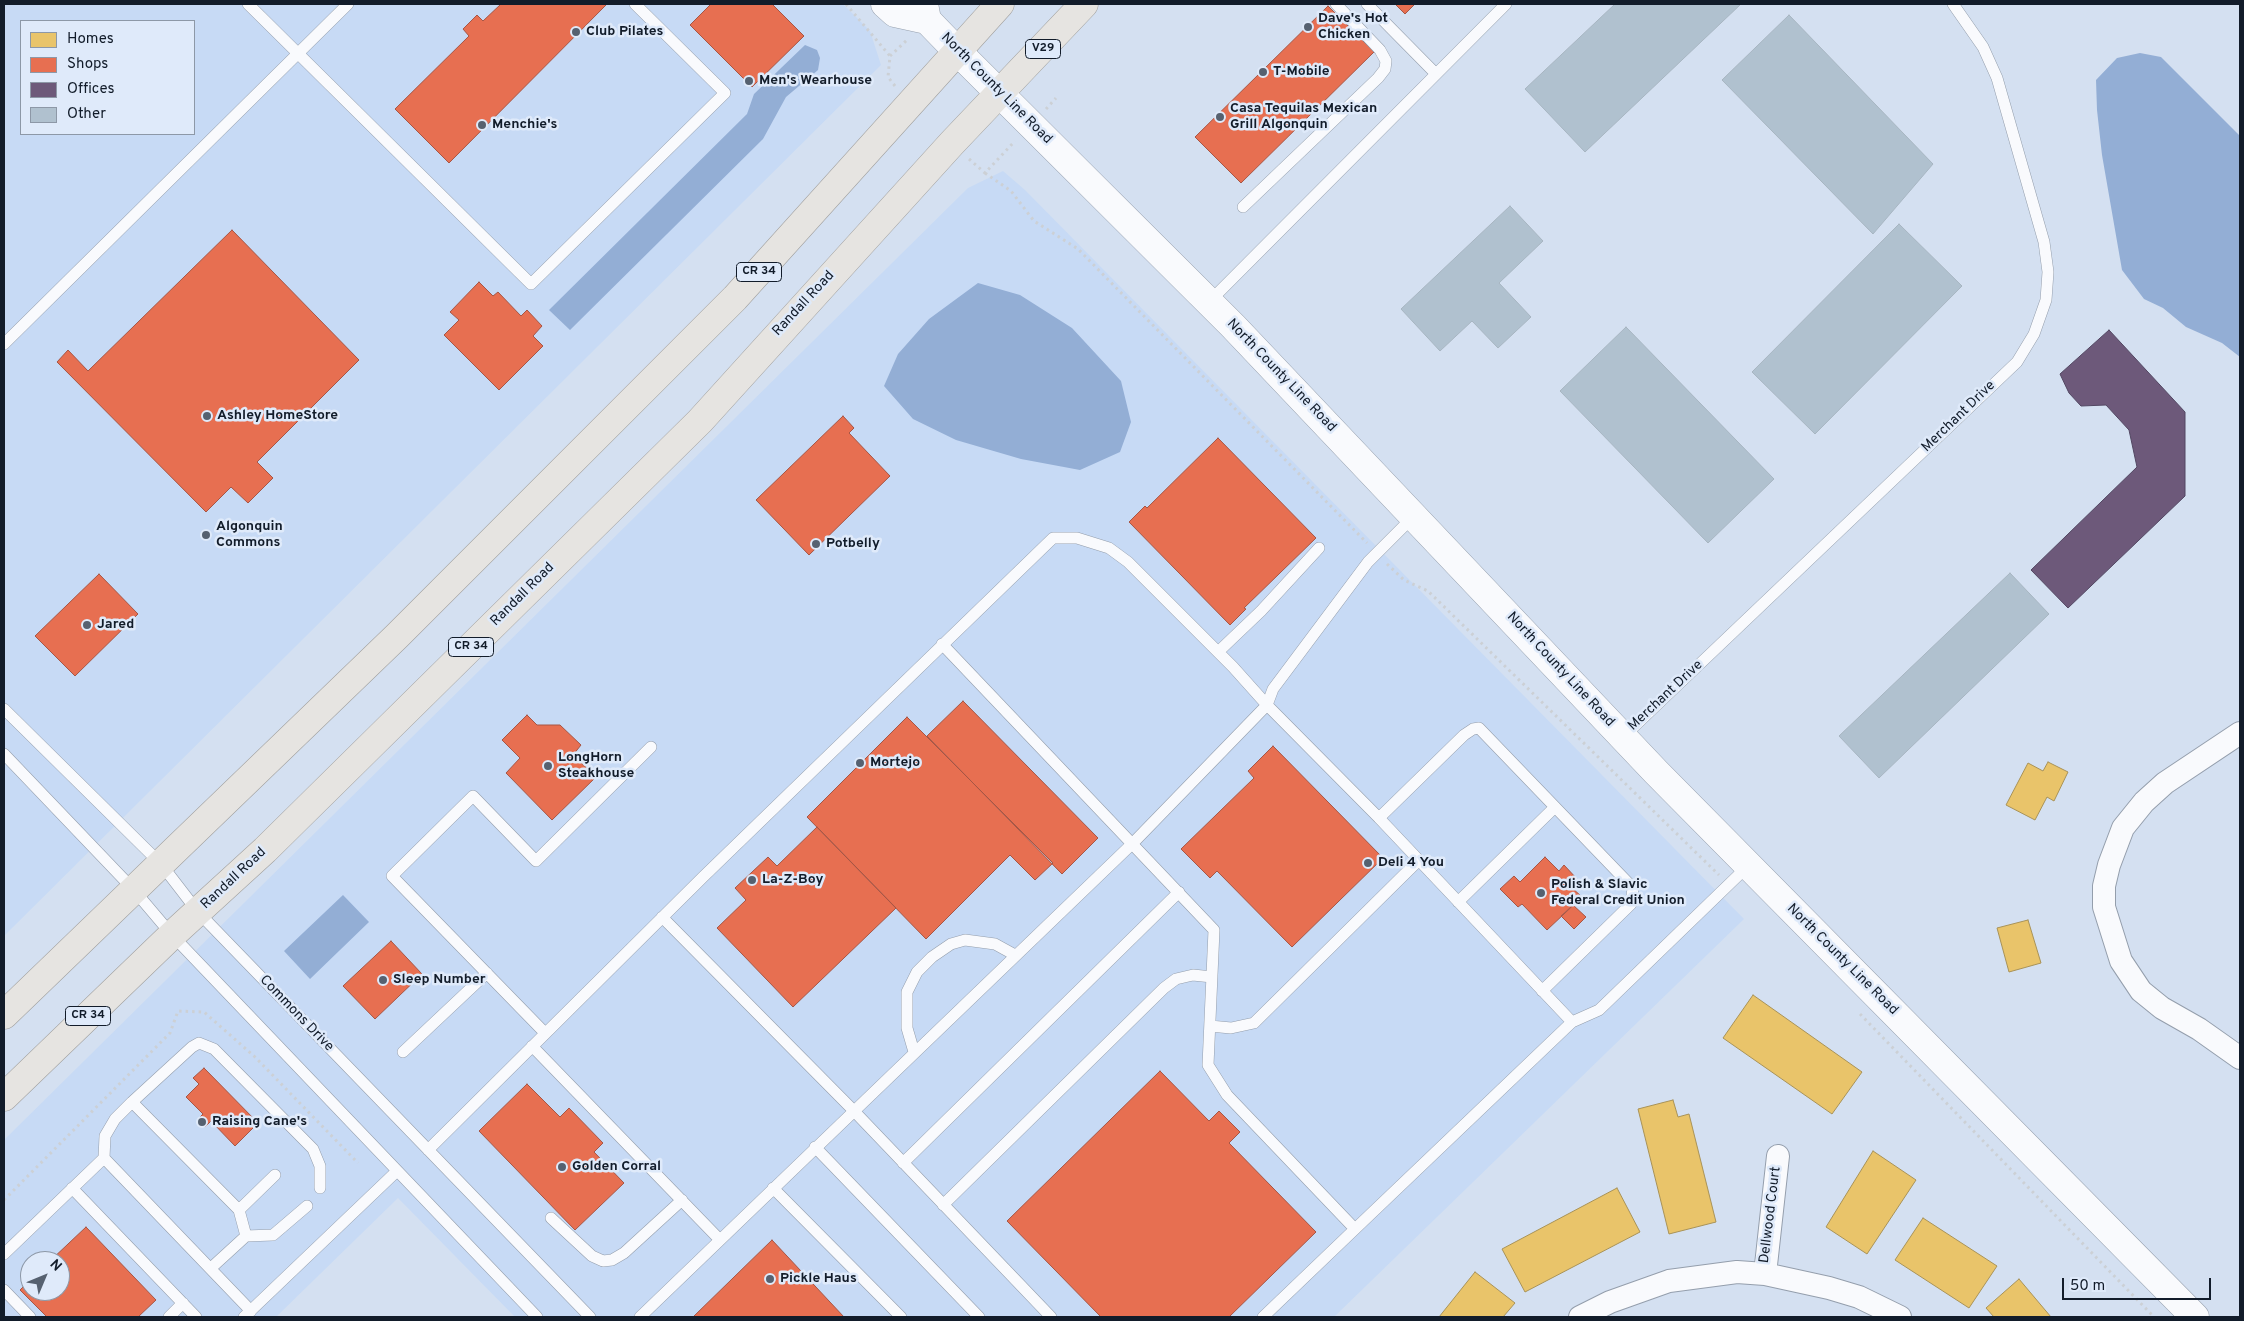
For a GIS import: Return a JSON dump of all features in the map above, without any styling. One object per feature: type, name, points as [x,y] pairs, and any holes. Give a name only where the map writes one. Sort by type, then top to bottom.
[{"type":"main road","points":[[957,51],[1000,4]]},
{"type":"main road","name":"V29","points":[[1000,94],[1084,4]]},
{"type":"main road","name":"CR 34","points":[[4,1014],[397,636],[735,298],[957,51]]},
{"type":"main road","name":"Randall Road","points":[[4,1097],[172,935],[265,850],[700,421],[919,179],[1000,94]]},
{"type":"street","name":"North County Line Road","points":[[885,4],[895,14],[926,12],[957,51],[1209,302],[1623,737],[2195,1317]]},
{"type":"street","points":[[2240,733],[2165,783],[2144,802],[2123,828],[2107,872],[2104,886],[2104,907],[2121,961],[2141,991],[2162,1008],[2199,1029],[2240,1058]]},
{"type":"street","name":"Dellwood Court","points":[[1764,1274],[1778,1156]]},
{"type":"street","points":[[1580,1317],[1610,1302],[1669,1281],[1737,1272],[1764,1274],[1829,1288],[1858,1297],[1900,1317]]},
{"type":"lane","points":[[248,4],[531,284],[725,93],[635,4]]},
{"type":"lane","points":[[4,344],[348,4]]},
{"type":"lane","points":[[1243,207],[1378,78],[1385,69],[1386,61],[1380,50],[1336,4]]},
{"type":"lane","points":[[1367,4],[1436,74]]},
{"type":"lane","points":[[1209,302],[1506,4]]},
{"type":"lane","name":"Merchant Drive","points":[[1623,737],[2017,362],[2034,334],[2046,300],[2048,272],[2044,242],[1997,78],[1984,47],[1953,4]]},
{"type":"lane","points":[[640,1317],[853,1110],[1133,843],[1267,705],[1274,689],[1376,552],[1414,516]]},
{"type":"lane","points":[[428,1150],[662,917],[1041,547],[1053,538],[1077,538],[1109,548],[1128,562],[1379,818],[1572,1022]]},
{"type":"lane","points":[[1218,652],[1261,611],[1319,548]]},
{"type":"lane","points":[[942,644],[1214,930],[1208,1065],[1227,1095],[1355,1229]]},
{"type":"lane","name":"Commons Drive","points":[[4,709],[161,864],[198,912],[590,1317]]},
{"type":"lane","points":[[1379,818],[1464,735],[1473,729],[1479,728],[1633,888],[1634,895],[1631,904],[1542,991]]},
{"type":"lane","points":[[546,1033],[392,876],[473,796],[536,861],[651,748]]},
{"type":"lane","points":[[4,754],[133,889],[172,935],[536,1317]]},
{"type":"lane","points":[[1458,902],[1555,807]]},
{"type":"lane","points":[[1210,1026],[1231,1028],[1254,1023],[1419,860]]},
{"type":"lane","points":[[1263,1317],[1572,1022],[1599,1010],[1749,866]]},
{"type":"lane","points":[[903,1163],[1179,892]]},
{"type":"lane","points":[[662,917],[853,1110],[1048,1316]]},
{"type":"lane","points":[[914,1052],[907,1028],[906,992],[917,972],[932,957],[951,944],[965,940],[995,944],[1015,955]]},
{"type":"lane","points":[[403,1052],[487,973]]},
{"type":"lane","points":[[944,1205],[1164,988],[1176,979],[1193,975],[1212,977]]},
{"type":"lane","points":[[4,1254],[104,1158],[105,1136],[115,1119],[192,1046],[199,1043],[214,1049],[312,1149],[320,1166],[320,1188]]},
{"type":"lane","points":[[532,1046],[720,1240]]},
{"type":"lane","points":[[132,1102],[239,1210],[246,1236]]},
{"type":"lane","points":[[815,1147],[979,1317]]},
{"type":"lane","points":[[104,1158],[211,1268],[247,1314],[397,1172]]},
{"type":"lane","points":[[239,1210],[275,1176]]},
{"type":"lane","points":[[72,1188],[196,1317]]},
{"type":"lane","points":[[773,1188],[902,1317]]},
{"type":"lane","points":[[551,1218],[592,1256],[603,1261],[612,1260],[624,1253],[682,1200]]},
{"type":"lane","points":[[211,1268],[246,1236],[273,1235],[307,1206]]},
{"type":"lane","points":[[4,1290],[30,1317]]},
{"type":"lane","points":[[169,1317],[183,1303]]},
{"type":"path","points":[[846,4],[890,56]]},
{"type":"path","points":[[984,173],[1011,191],[1034,221],[1078,249],[1404,580],[1428,590],[1729,885]]},
{"type":"path","points":[[4,1200],[170,1033],[178,1010],[204,1012],[255,1057],[358,1163]]},
{"type":"path","points":[[1855,1010],[2154,1317]]},
{"type":"shaded area","name":"Algonquin Commons","points":[[4,4],[843,4],[870,31],[881,65],[4,936]]},
{"type":"shaded area","points":[[805,45],[817,50],[820,58],[818,70],[786,97],[763,139],[570,330],[549,310],[747,114],[754,94]]},
{"type":"shaded area","points":[[2140,53],[2161,57],[2240,136],[2240,357],[2222,343],[2186,327],[2163,308],[2144,299],[2122,270],[2102,155],[2096,80],[2117,58]]},
{"type":"shaded area","points":[[1003,171],[1025,190],[1744,919],[1334,1317],[515,1317],[398,1198],[276,1317],[4,1317],[4,1140],[968,188]]},
{"type":"shaded area","points":[[978,283],[1020,295],[1072,328],[1121,381],[1131,422],[1120,452],[1080,470],[1021,459],[956,440],[913,419],[884,386],[898,354],[929,319]]},
{"type":"shaded area","points":[[343,895],[369,922],[310,979],[284,951]]},
{"type":"building: Homes","points":[[2048,762],[2068,772],[2054,801],[2047,797],[2035,820],[2006,805],[2028,763],[2043,771]]},
{"type":"building: Homes","points":[[2028,920],[2041,963],[2009,972],[1997,928]]},
{"type":"building: Homes","points":[[1753,995],[1862,1072],[1832,1114],[1723,1038]]},
{"type":"building: Homes","points":[[1673,1100],[1678,1117],[1689,1114],[1716,1222],[1669,1234],[1638,1109]]},
{"type":"building: Homes","points":[[1873,1151],[1916,1180],[1867,1254],[1826,1227]]},
{"type":"building: Homes","points":[[1617,1188],[1640,1232],[1525,1292],[1502,1249]]},
{"type":"building: Homes","points":[[1923,1218],[1997,1266],[1969,1308],[1895,1260]]},
{"type":"building: Homes","points":[[1475,1272],[1515,1303],[1503,1317],[1439,1317]]},
{"type":"building: Homes","points":[[2019,1279],[2051,1317],[1994,1317],[1986,1308]]},
{"type":"building: Shops","points":[[501,4],[607,4],[449,163],[395,109],[469,36],[463,29],[477,15],[483,21]]},
{"type":"building: Shops","points":[[711,4],[772,4],[804,36],[752,87],[690,25]]},
{"type":"building: Shops","points":[[1395,4],[1415,4],[1405,14]]},
{"type":"building: Shops","points":[[1328,6],[1374,52],[1241,183],[1195,137]]},
{"type":"building: Shops","name":"Ashley HomeStore","points":[[232,230],[359,360],[257,462],[273,478],[248,503],[231,487],[206,512],[57,362],[68,350],[88,371]]},
{"type":"building: Shops","points":[[479,282],[493,296],[498,292],[521,316],[527,310],[542,326],[533,336],[543,346],[499,390],[444,335],[459,320],[450,312]]},
{"type":"building: Shops","points":[[843,416],[854,428],[849,433],[890,476],[809,555],[756,500]]},
{"type":"building: Shops","points":[[1218,438],[1316,538],[1244,608],[1246,609],[1230,625],[1129,522],[1145,506],[1147,508]]},
{"type":"building: Shops","name":"Jared","points":[[99,574],[138,614],[75,676],[35,636]]},
{"type":"building: Shops","points":[[963,701],[1098,838],[1062,874],[927,736]]},
{"type":"building: Shops","name":"LongHorn Steakhouse","points":[[527,715],[537,725],[560,725],[581,745],[573,755],[596,777],[552,820],[506,773],[520,758],[502,740]]},
{"type":"building: Shops","points":[[907,717],[1053,863],[1035,880],[1010,855],[926,939],[807,817]]},
{"type":"building: Shops","points":[[1273,746],[1383,858],[1292,947],[1217,871],[1210,878],[1181,849],[1254,778],[1248,771]]},
{"type":"building: Shops","points":[[817,827],[896,908],[793,1007],[717,928],[746,900],[735,888],[768,857],[777,866]]},
{"type":"building: Shops","name":"Polish & Slavic Federal Credit Union","points":[[1545,857],[1559,871],[1564,865],[1578,880],[1571,887],[1582,897],[1547,930],[1522,904],[1518,907],[1500,889],[1514,876],[1520,882]]},
{"type":"building: Shops","points":[[1573,905],[1586,917],[1574,929],[1561,916]]},
{"type":"building: Shops","name":"Sleep Number","points":[[391,941],[422,974],[375,1019],[343,986]]},
{"type":"building: Shops","points":[[204,1068],[258,1123],[235,1146],[211,1121],[205,1127],[197,1120],[203,1114],[186,1097],[199,1084],[193,1078]]},
{"type":"building: Shops","points":[[1160,1071],[1209,1121],[1219,1111],[1240,1132],[1229,1143],[1316,1232],[1229,1317],[1101,1317],[1007,1221]]},
{"type":"building: Shops","name":"Golden Corral","points":[[527,1084],[560,1117],[569,1108],[603,1143],[594,1152],[624,1183],[575,1230],[479,1131]]},
{"type":"building: Shops","points":[[86,1227],[156,1300],[138,1317],[47,1317],[31,1301],[70,1301],[70,1251],[61,1251]]},
{"type":"building: Shops","name":"Pickle Haus","points":[[772,1240],[844,1317],[693,1317]]},
{"type":"building: Offices","points":[[2109,330],[2185,412],[2185,496],[2068,608],[2031,570],[2137,467],[2129,430],[2106,405],[2081,406],[2069,393],[2060,374]]},
{"type":"building: Other","points":[[1615,4],[1741,4],[1585,152],[1525,89]]},
{"type":"building: Other","points":[[1789,15],[1933,164],[1873,234],[1722,80]]},
{"type":"building: Other","points":[[1510,206],[1543,241],[1499,283],[1531,317],[1498,348],[1472,321],[1440,351],[1401,309]]},
{"type":"building: Other","points":[[1899,224],[1962,286],[1815,434],[1752,372]]},
{"type":"building: Other","points":[[1626,327],[1774,479],[1708,543],[1560,391]]},
{"type":"building: Other","points":[[2010,573],[2049,614],[1879,778],[1839,736]]},
{"type":"place","name":"Dave's Hot Chicken","points":[[1308,27]]},
{"type":"place","name":"Club Pilates","points":[[576,32]]},
{"type":"place","name":"T-Mobile","points":[[1263,72]]},
{"type":"place","name":"Men's Wearhouse","points":[[749,81]]},
{"type":"place","name":"Casa Tequilas Mexican Grill Algonquin","points":[[1220,117]]},
{"type":"place","name":"Menchie's","points":[[482,125]]},
{"type":"place","name":"Ashley HomeStore","points":[[207,416]]},
{"type":"place","name":"Algonquin Commons","points":[[206,535]]},
{"type":"place","name":"Potbelly","points":[[816,544]]},
{"type":"place","name":"Jared","points":[[87,625]]},
{"type":"place","name":"Mortejo","points":[[860,763]]},
{"type":"place","name":"LongHorn Steakhouse","points":[[548,766]]},
{"type":"place","name":"Deli 4 You","points":[[1368,863]]},
{"type":"place","name":"La-Z-Boy","points":[[752,880]]},
{"type":"place","name":"Polish & Slavic Federal Credit Union","points":[[1541,893]]},
{"type":"place","name":"Sleep Number","points":[[383,980]]},
{"type":"place","name":"Raising Cane's","points":[[202,1122]]},
{"type":"place","name":"Golden Corral","points":[[562,1167]]},
{"type":"place","name":"Pickle Haus","points":[[770,1279]]}]
